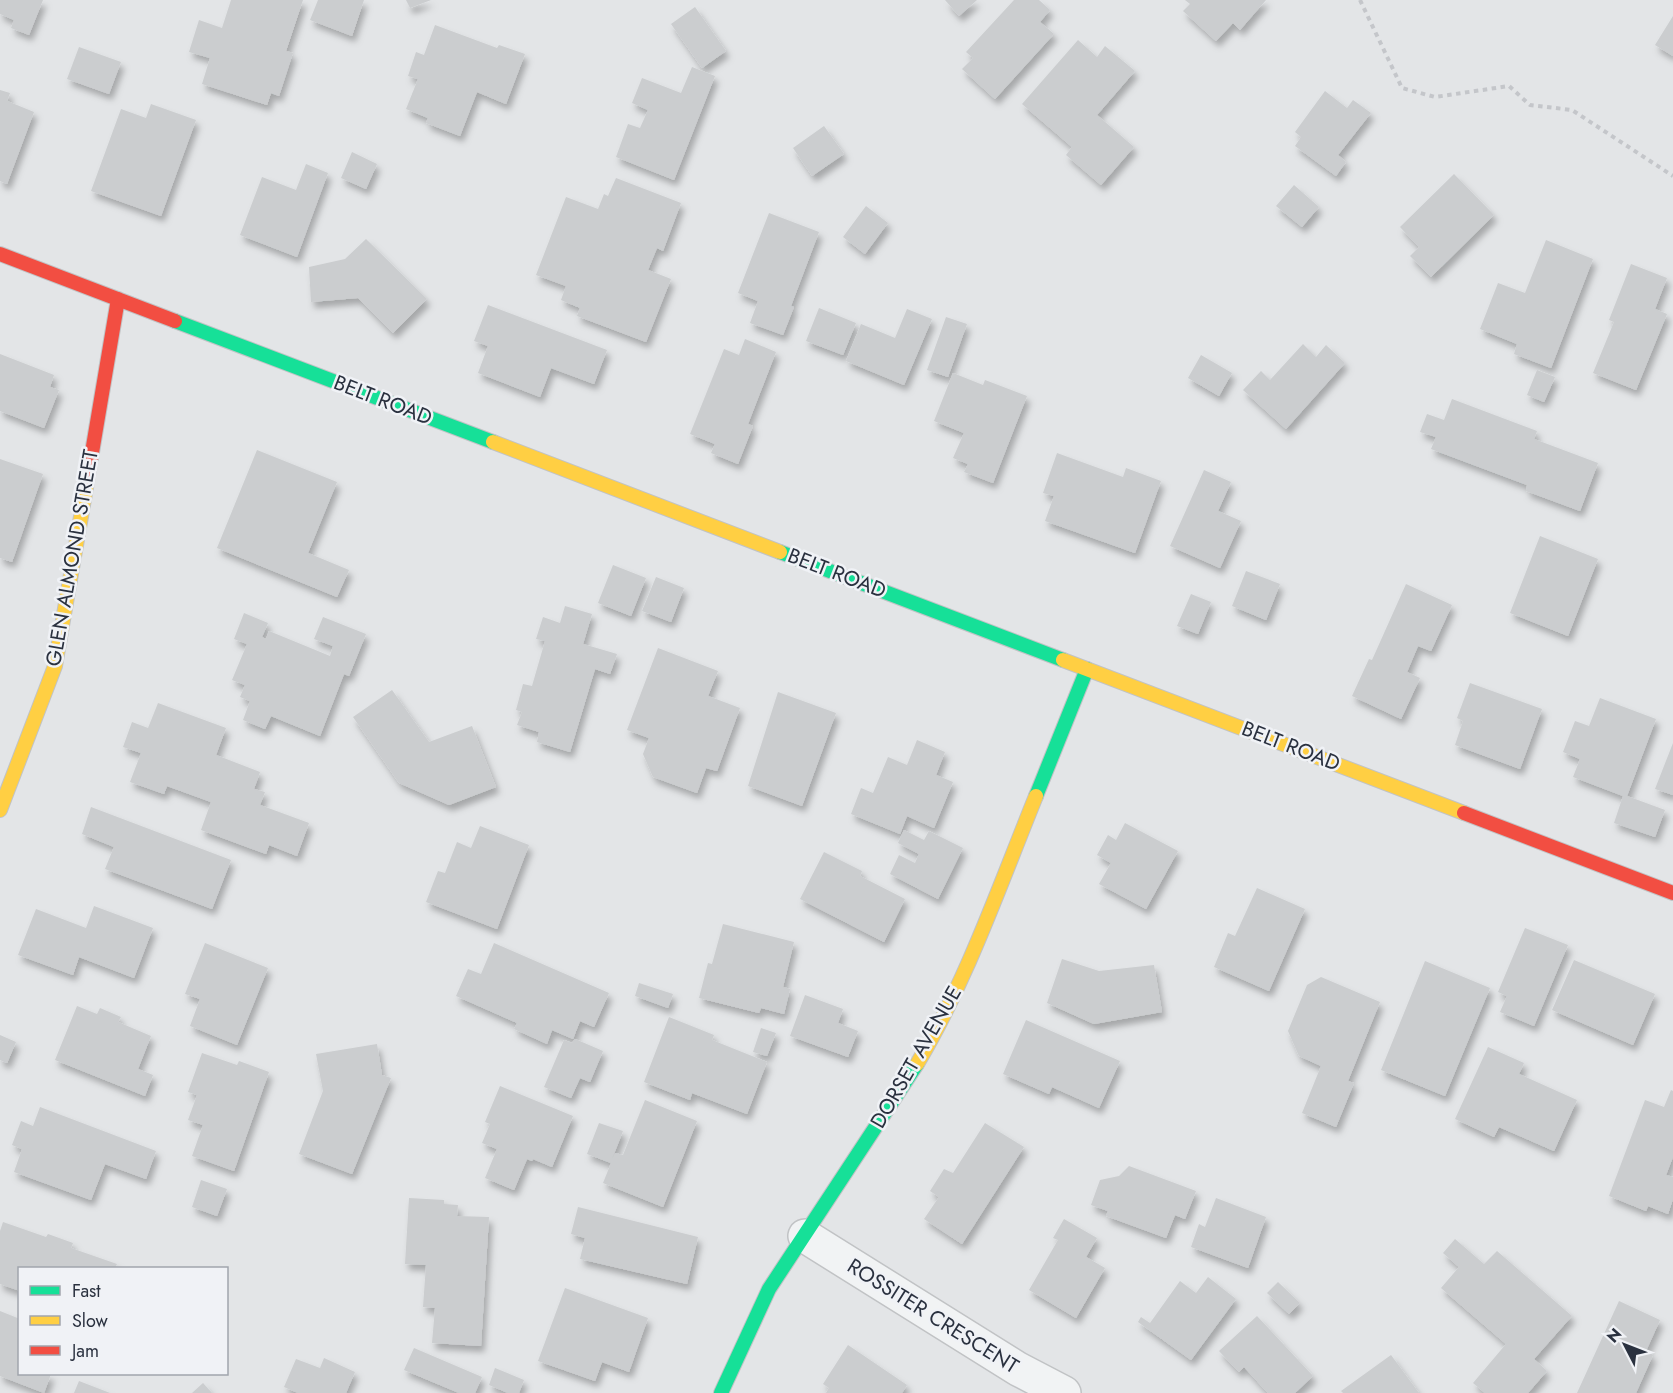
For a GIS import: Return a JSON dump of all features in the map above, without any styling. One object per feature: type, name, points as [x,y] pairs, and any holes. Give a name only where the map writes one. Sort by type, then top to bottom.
[{"type":"street","name":"BELT ROAD","points":[[0,254],[1673,893]]},
{"type":"street","name":"GLEN ALMOND STREET","points":[[0,810],[55,666],[118,299]]},
{"type":"street","name":"DORSET AVENUE","points":[[721,1393],[769,1289],[914,1069],[943,1020],[965,972],[1087,669]]},
{"type":"street","name":"ROSSITER CRESCENT","points":[[805,1236],[1018,1369],[1064,1393]]},
{"type":"path","points":[[1360,0],[1402,88],[1435,97],[1509,86],[1530,105],[1572,110],[1673,176]]},
{"type":"building","points":[[0,0],[43,0],[29,35],[11,28],[14,20],[0,14]]},
{"type":"building","points":[[231,0],[303,0],[286,51],[293,53],[279,96],[271,93],[267,105],[202,84],[210,58],[189,52],[199,20],[222,28]]},
{"type":"building","points":[[318,0],[364,0],[352,36],[310,20]]},
{"type":"building","points":[[406,0],[431,0],[410,8]]},
{"type":"building","points":[[945,0],[977,0],[959,16]]},
{"type":"building","points":[[1014,0],[1039,0],[1050,10],[1040,22],[1054,34],[995,99],[962,69],[973,58],[966,52]]},
{"type":"building","points":[[1185,0],[1266,0],[1240,30],[1233,23],[1216,41],[1183,11],[1190,4]]},
{"type":"building","points":[[695,7],[726,51],[702,68],[671,24]]},
{"type":"building","points":[[1673,16],[1673,56],[1655,45]]},
{"type":"building","points":[[435,25],[497,48],[499,45],[525,54],[506,104],[477,92],[460,136],[426,123],[428,118],[406,109],[418,79],[408,76],[416,52],[424,55]]},
{"type":"building","points":[[1078,40],[1097,57],[1105,46],[1135,71],[1097,115],[1134,147],[1101,185],[1066,155],[1072,147],[1022,104]]},
{"type":"building","points":[[79,47],[121,62],[109,94],[67,79]]},
{"type":"building","points":[[692,67],[715,76],[674,180],[616,157],[628,124],[640,128],[648,110],[632,103],[642,78],[681,93]]},
{"type":"building","points":[[0,90],[10,93],[7,101],[34,112],[7,184],[0,181]]},
{"type":"building","points":[[1325,91],[1347,108],[1353,100],[1371,113],[1338,155],[1346,162],[1336,176],[1295,146],[1301,137],[1295,132]]},
{"type":"building","points":[[151,104],[196,120],[161,216],[91,191],[121,109],[146,118]]},
{"type":"building","points":[[824,126],[844,154],[812,176],[793,148]]},
{"type":"building","points":[[352,152],[377,164],[366,189],[341,178]]},
{"type":"building","points":[[306,164],[328,173],[297,257],[240,235],[262,177],[296,190]]},
{"type":"building","points":[[1454,174],[1494,215],[1431,277],[1410,256],[1419,247],[1400,227]]},
{"type":"building","points":[[616,178],[681,203],[663,251],[657,248],[648,270],[671,279],[646,342],[577,316],[580,308],[561,300],[566,286],[536,275],[566,197],[598,209],[604,194],[608,196]]},
{"type":"building","points":[[1294,185],[1319,207],[1302,227],[1276,206]]},
{"type":"building","points":[[866,206],[888,223],[865,254],[843,237]]},
{"type":"building","points":[[769,213],[819,232],[791,306],[794,307],[783,335],[750,323],[758,301],[738,293]]},
{"type":"building","points":[[366,239],[427,299],[393,333],[358,298],[311,302],[309,267],[345,259]]},
{"type":"building","points":[[1546,240],[1593,259],[1551,368],[1514,354],[1517,344],[1480,329],[1498,283],[1525,293]]},
{"type":"building","points":[[1631,264],[1667,278],[1655,309],[1667,314],[1636,390],[1593,373],[1614,322],[1609,320]]},
{"type":"building","points":[[488,305],[607,350],[594,384],[551,368],[540,397],[478,373],[488,346],[474,341]]},
{"type":"building","points":[[819,308],[856,323],[843,355],[806,341]]},
{"type":"building","points":[[907,309],[932,319],[904,385],[846,361],[861,324],[895,338]]},
{"type":"building","points":[[946,317],[967,324],[948,377],[927,370]]},
{"type":"building","points":[[745,339],[776,352],[748,424],[753,426],[738,464],[711,453],[715,444],[690,434],[724,349],[739,355]]},
{"type":"building","points":[[1303,344],[1316,357],[1326,345],[1345,363],[1286,429],[1243,390],[1261,371],[1270,380]]},
{"type":"building","points":[[0,354],[54,375],[50,387],[59,390],[44,428],[0,411]]},
{"type":"building","points":[[1201,355],[1232,373],[1219,396],[1188,378]]},
{"type":"building","points":[[1537,370],[1555,377],[1544,402],[1527,395]]},
{"type":"building","points":[[953,373],[983,385],[985,380],[1027,396],[993,483],[964,472],[968,464],[953,458],[964,433],[934,421]]},
{"type":"building","points":[[1452,399],[1537,431],[1534,439],[1598,463],[1580,511],[1526,491],[1527,485],[1431,449],[1436,437],[1420,432],[1427,414],[1444,420]]},
{"type":"building","points":[[257,450],[337,482],[308,553],[349,570],[337,597],[217,548]]},
{"type":"building","points":[[1057,453],[1123,477],[1126,468],[1161,481],[1135,553],[1045,521],[1054,496],[1043,493]]},
{"type":"building","points":[[0,459],[43,474],[12,562],[0,558]]},
{"type":"building","points":[[1204,470],[1231,482],[1218,511],[1241,521],[1220,568],[1170,546]]},
{"type":"building","points":[[1540,536],[1598,559],[1568,636],[1510,613]]},
{"type":"building","points":[[613,565],[646,578],[631,616],[598,603]]},
{"type":"building","points":[[1246,571],[1280,584],[1266,620],[1232,606]]},
{"type":"building","points":[[656,577],[684,588],[671,622],[642,611]]},
{"type":"building","points":[[1406,584],[1452,605],[1431,651],[1418,646],[1407,672],[1420,678],[1401,719],[1352,696],[1369,659],[1372,660]]},
{"type":"building","points":[[1191,594],[1211,602],[1198,634],[1177,626]]},
{"type":"building","points":[[565,606],[592,614],[583,644],[617,654],[610,674],[595,669],[570,752],[537,742],[539,732],[517,725],[522,712],[516,710],[523,684],[532,686],[545,641],[536,639],[543,617],[560,623]]},
{"type":"building","points":[[244,613],[268,623],[262,637],[266,639],[269,631],[330,656],[333,646],[314,639],[323,617],[366,634],[349,676],[344,674],[320,736],[271,716],[265,729],[243,720],[250,701],[240,697],[245,685],[232,680],[247,644],[234,639]]},
{"type":"building","points":[[658,648],[718,671],[708,696],[740,708],[717,771],[706,768],[697,793],[653,777],[643,754],[649,738],[627,730]]},
{"type":"building","points":[[1470,683],[1542,709],[1520,769],[1455,745],[1463,721],[1457,718]]},
{"type":"building","points":[[392,690],[429,742],[472,726],[496,787],[449,805],[399,783],[353,717]]},
{"type":"building","points":[[778,692],[836,713],[802,806],[748,786]]},
{"type":"building","points":[[1600,698],[1656,719],[1627,796],[1665,810],[1655,837],[1614,823],[1623,796],[1573,777],[1580,759],[1563,752],[1575,721],[1589,726]]},
{"type":"building","points":[[158,703],[226,728],[216,755],[260,772],[254,789],[265,792],[260,805],[309,823],[297,856],[269,845],[266,854],[201,830],[211,802],[167,786],[164,794],[130,782],[141,753],[123,747],[132,722],[148,728]]},
{"type":"building","points":[[917,740],[945,752],[936,775],[953,782],[934,828],[907,816],[900,834],[851,814],[861,788],[873,793],[888,757],[907,765]]},
{"type":"building","points":[[1673,743],[1673,795],[1655,789]]},
{"type":"building","points":[[91,807],[231,860],[212,909],[105,869],[114,847],[82,834]]},
{"type":"building","points":[[1125,823],[1178,851],[1146,909],[1099,884],[1111,863],[1097,855],[1108,835],[1116,840]]},
{"type":"building","points":[[480,826],[529,845],[497,929],[426,902],[438,871],[445,873],[457,842],[471,848]]},
{"type":"building","points":[[904,830],[924,840],[929,831],[963,848],[938,899],[890,874],[899,855],[915,863],[919,854],[898,843]]},
{"type":"building","points":[[824,852],[862,871],[860,876],[905,899],[884,942],[800,899]]},
{"type":"building","points":[[1257,888],[1305,909],[1269,991],[1214,967],[1228,933],[1235,936]]},
{"type":"building","points":[[94,906],[153,928],[134,978],[79,957],[73,975],[18,955],[36,909],[86,928]]},
{"type":"building","points":[[723,924],[794,942],[783,987],[790,989],[784,1014],[761,1008],[759,1013],[699,998],[708,963],[712,964]]},
{"type":"building","points":[[1525,928],[1568,945],[1534,1026],[1500,1012],[1507,996],[1498,992]]},
{"type":"building","points":[[205,943],[268,968],[237,1045],[190,1026],[200,999],[185,994]]},
{"type":"building","points":[[494,943],[609,993],[594,1027],[580,1021],[573,1039],[552,1030],[547,1044],[514,1029],[517,1023],[456,996],[468,969],[481,974]]},
{"type":"building","points":[[1062,959],[1099,971],[1154,965],[1162,1012],[1094,1024],[1047,1003]]},
{"type":"building","points":[[1574,960],[1655,994],[1633,1045],[1552,1010]]},
{"type":"building","points":[[1425,961],[1490,988],[1445,1096],[1381,1070]]},
{"type":"building","points":[[1321,977],[1380,1002],[1348,1081],[1354,1083],[1336,1127],[1302,1113],[1321,1066],[1299,1056],[1288,1031],[1307,985]]},
{"type":"building","points":[[639,983],[673,994],[668,1008],[635,996]]},
{"type":"building","points":[[805,995],[843,1009],[838,1023],[858,1031],[848,1057],[790,1036]]},
{"type":"building","points":[[77,1006],[97,1014],[100,1008],[121,1017],[118,1022],[151,1036],[138,1069],[153,1075],[145,1096],[55,1060]]},
{"type":"building","points":[[669,1017],[714,1035],[712,1040],[767,1062],[747,1114],[692,1093],[690,1100],[644,1082]]},
{"type":"building","points":[[1026,1020],[1120,1061],[1099,1108],[1052,1087],[1049,1094],[1003,1074]]},
{"type":"building","points":[[761,1028],[776,1033],[767,1056],[753,1052]]},
{"type":"building","points":[[0,1035],[16,1042],[7,1063],[0,1060]]},
{"type":"building","points":[[575,1039],[603,1051],[590,1082],[580,1078],[571,1098],[544,1087],[564,1040],[572,1043]]},
{"type":"building","points":[[377,1044],[382,1075],[391,1078],[352,1174],[299,1154],[323,1091],[316,1054]]},
{"type":"building","points":[[1488,1047],[1524,1063],[1519,1074],[1577,1100],[1554,1151],[1499,1127],[1494,1137],[1455,1119]]},
{"type":"building","points":[[202,1053],[237,1065],[239,1061],[269,1072],[234,1171],[192,1156],[203,1125],[188,1120],[197,1095],[188,1092]]},
{"type":"building","points":[[500,1086],[573,1116],[552,1167],[533,1159],[532,1161],[527,1159],[514,1190],[485,1178],[497,1149],[482,1143],[490,1124],[485,1122]]},
{"type":"building","points":[[1671,1090],[1673,1091],[1673,1157],[1666,1175],[1673,1177],[1673,1199],[1668,1214],[1648,1206],[1646,1211],[1609,1196],[1645,1100],[1664,1107]]},
{"type":"building","points":[[645,1100],[697,1121],[663,1207],[603,1183],[611,1163],[587,1154],[599,1123],[623,1131],[612,1159],[615,1153],[623,1155]]},
{"type":"building","points":[[40,1107],[156,1151],[146,1179],[105,1164],[91,1200],[14,1172],[22,1149],[12,1145],[21,1121],[33,1126]]},
{"type":"building","points":[[985,1123],[1024,1147],[962,1244],[924,1219],[939,1197],[930,1191],[944,1169],[953,1173]]},
{"type":"building","points":[[1129,1166],[1196,1191],[1185,1219],[1175,1215],[1166,1238],[1106,1216],[1108,1211],[1091,1205],[1100,1180],[1119,1176]]},
{"type":"building","points":[[201,1180],[227,1189],[217,1216],[192,1207]]},
{"type":"building","points":[[409,1198],[444,1200],[444,1204],[458,1205],[457,1216],[489,1217],[481,1346],[432,1343],[435,1308],[423,1307],[426,1265],[405,1264]]},
{"type":"building","points":[[1216,1198],[1266,1217],[1248,1268],[1191,1247],[1199,1224],[1205,1227]]},
{"type":"building","points":[[578,1207],[698,1237],[687,1284],[580,1259],[585,1238],[571,1234]]},
{"type":"building","points":[[1064,1219],[1097,1238],[1086,1257],[1105,1268],[1076,1318],[1029,1290],[1058,1240],[1053,1238]]},
{"type":"building","points":[[3,1222],[46,1237],[48,1234],[73,1243],[71,1248],[117,1264],[116,1267],[18,1267],[18,1290],[0,1284],[0,1231]]},
{"type":"building","points":[[1455,1239],[1484,1264],[1497,1251],[1572,1316],[1534,1359],[1547,1371],[1528,1393],[1485,1393],[1473,1383],[1506,1344],[1441,1288],[1459,1267],[1443,1253]]},
{"type":"building","points":[[1208,1277],[1236,1299],[1191,1360],[1138,1322],[1141,1317],[1150,1323],[1180,1281],[1196,1293]]},
{"type":"building","points":[[1278,1282],[1300,1303],[1289,1314],[1267,1293]]},
{"type":"building","points":[[565,1288],[648,1318],[629,1372],[602,1362],[595,1381],[538,1361]]},
{"type":"building","points":[[1619,1301],[1660,1320],[1646,1351],[1653,1355],[1636,1393],[1577,1393]]},
{"type":"building","points":[[0,1311],[18,1318],[18,1375],[51,1375],[44,1393],[0,1376]]},
{"type":"building","points":[[1257,1316],[1313,1376],[1295,1393],[1268,1393],[1244,1367],[1239,1372],[1219,1351]]},
{"type":"building","points":[[848,1345],[907,1385],[902,1393],[826,1393],[829,1388],[823,1384]]},
{"type":"building","points":[[414,1348],[482,1377],[475,1393],[459,1393],[404,1370]]},
{"type":"building","points":[[1391,1355],[1419,1393],[1343,1393],[1341,1391]]},
{"type":"building","points":[[324,1358],[355,1372],[346,1393],[298,1393],[284,1387],[296,1359],[320,1368]]},
{"type":"building","points":[[495,1368],[524,1380],[519,1393],[508,1393],[489,1385]]},
{"type":"building","points":[[79,1381],[110,1393],[74,1393]]},
{"type":"building","points":[[203,1383],[212,1393],[192,1393]]},
{"type":"traffic: fast","points":[[175,321],[493,442]]},
{"type":"traffic: fast","points":[[780,552],[1063,660]]},
{"type":"traffic: fast","points":[[1036,796],[1087,669]]},
{"type":"traffic: fast","points":[[721,1393],[769,1289],[917,1064]]},
{"type":"traffic: slow","points":[[493,442],[780,552]]},
{"type":"traffic: slow","points":[[0,810],[55,666],[87,482]]},
{"type":"traffic: slow","points":[[1063,660],[1464,813]]},
{"type":"traffic: slow","points":[[917,1064],[967,966],[1036,796]]},
{"type":"traffic: jam","points":[[0,254],[175,321]]},
{"type":"traffic: jam","points":[[87,482],[118,299]]},
{"type":"traffic: jam","points":[[1464,813],[1673,893]]}]
